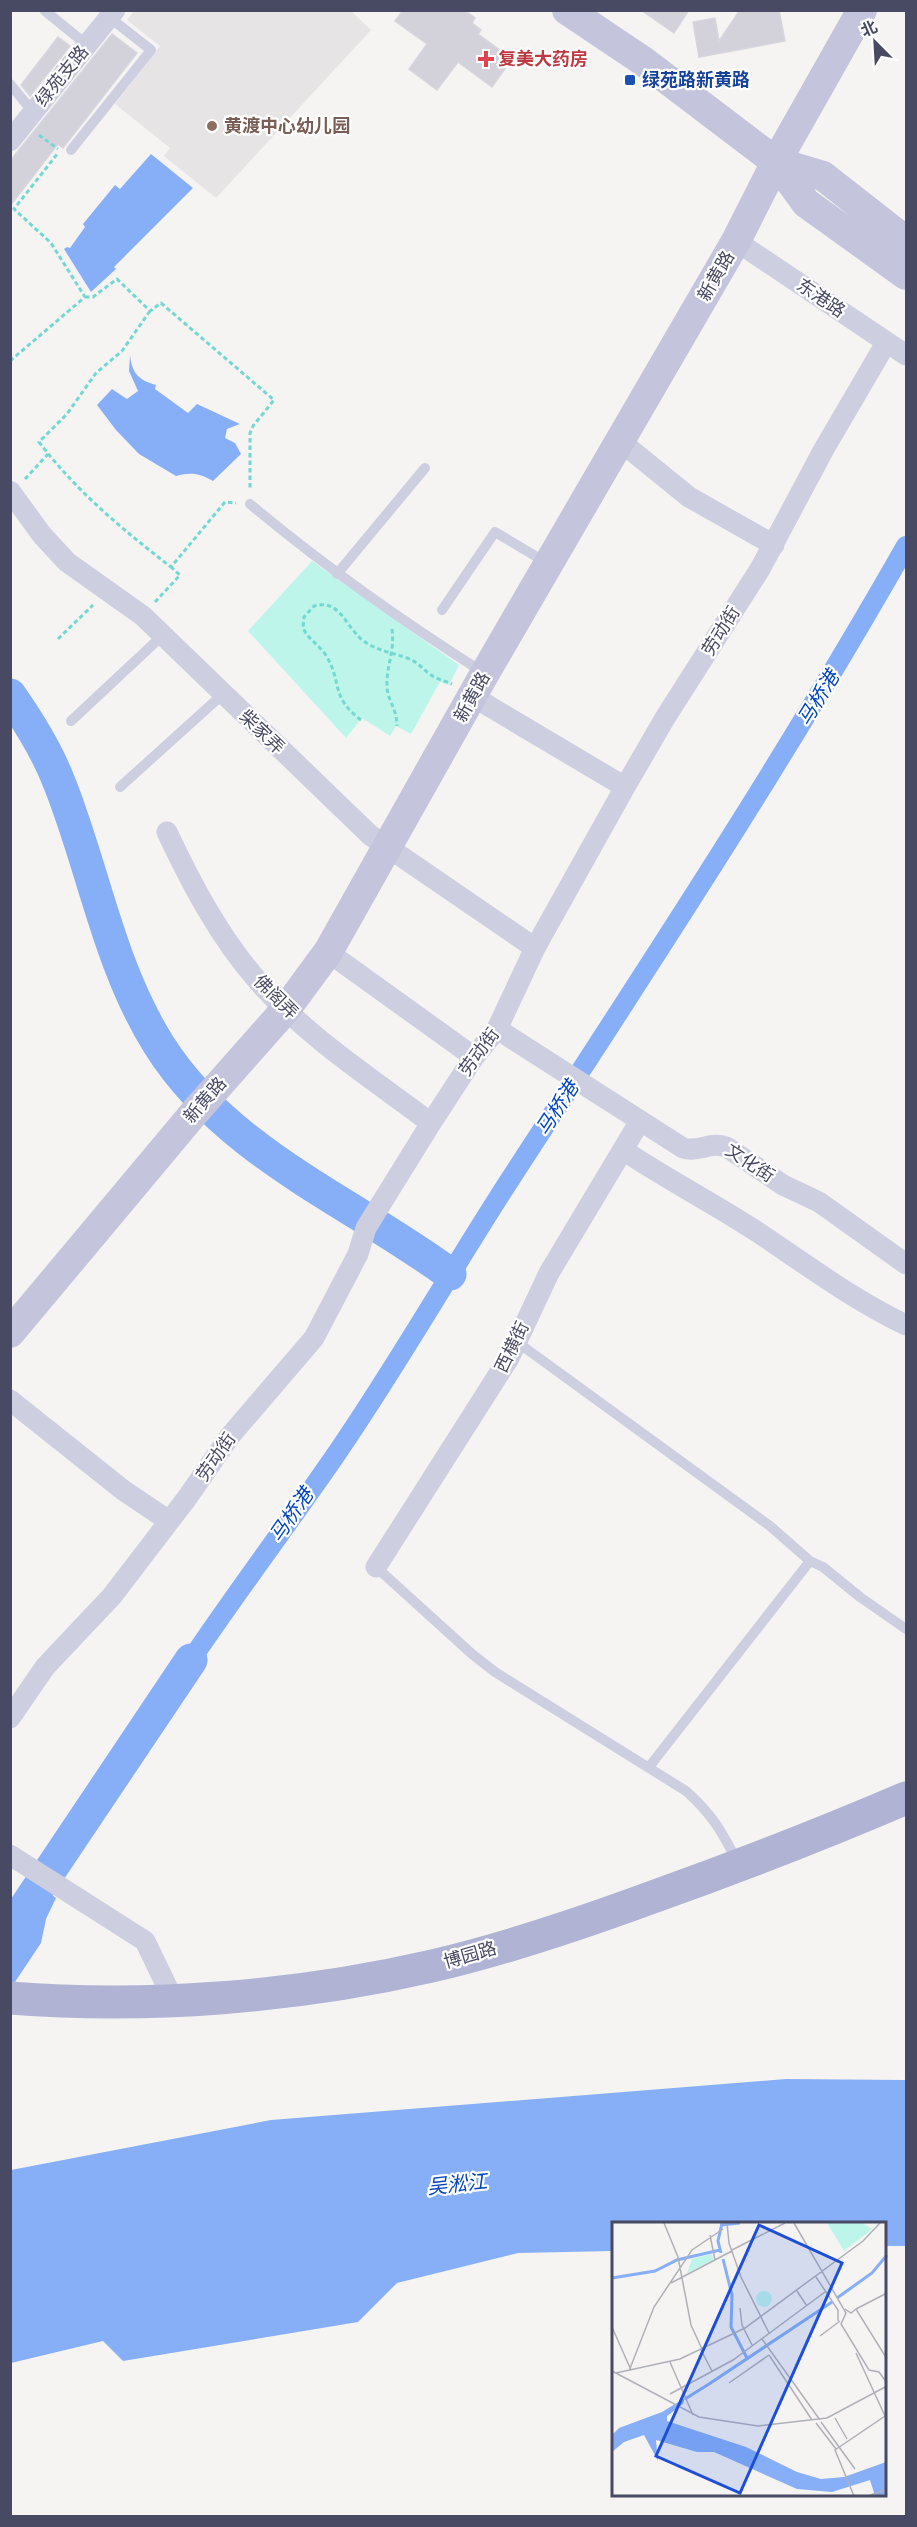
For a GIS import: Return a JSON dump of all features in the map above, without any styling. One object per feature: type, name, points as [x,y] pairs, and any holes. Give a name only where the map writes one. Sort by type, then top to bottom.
[{"type":"main road","name":"博园路","points":[[19,2010],[231,1997],[331,1984],[432,1966],[563,1929],[814,1838],[906,1798]]},
{"type":"main road","name":"博园路","points":[[19,2010],[125,2022],[232,2019],[333,2006],[437,1986],[581,1946],[822,1857],[906,1820]]},
{"type":"street","points":[[567,10],[643,61],[776,162],[806,203],[906,275]]},
{"type":"street","name":"新黄路","points":[[10,1333],[194,1113],[286,1009],[328,952],[478,684],[736,241],[776,162],[862,10]]},
{"type":"street","name":"绿苑支路","points":[[10,141],[112,14]]},
{"type":"street","points":[[776,162],[823,176],[906,242]]},
{"type":"street","name":"东港路","points":[[736,241],[906,355]]},
{"type":"street","name":"劳动街","points":[[10,1718],[55,1654],[111,1596],[236,1430],[314,1338],[358,1254],[370,1221],[430,1123],[474,1057],[497,1029],[535,948],[625,787],[665,718],[774,544],[824,449],[886,343]]},
{"type":"street","points":[[620,441],[689,497],[774,544]]},
{"type":"street","name":"柴家弄","points":[[11,492],[53,548],[79,572],[143,616],[345,813],[387,848],[535,948]]},
{"type":"street","points":[[478,684],[625,787]]},
{"type":"street","name":"佛阁弄","points":[[167,832],[190,881],[221,933],[259,982],[286,1009],[349,1063],[430,1123]]},
{"type":"street","points":[[328,952],[474,1057]]},
{"type":"street","name":"文化街","points":[[497,1029],[683,1148],[691,1151],[712,1144],[720,1144],[728,1148],[783,1185],[819,1202],[906,1264]]},
{"type":"street","name":"西横街","points":[[376,1568],[498,1376],[517,1342],[549,1273],[640,1120]]},
{"type":"street","points":[[623,1150],[653,1171],[691,1189],[864,1303],[906,1325]]},
{"type":"street","points":[[10,1400],[123,1490],[169,1521]]},
{"type":"street","points":[[14,1857],[145,1941],[172,2000]]},
{"type":"lane","points":[[44,10],[87,45]]},
{"type":"lane","points":[[71,150],[151,50],[112,14]]},
{"type":"lane","points":[[10,84],[29,118]]},
{"type":"lane","points":[[337,574],[425,468]]},
{"type":"lane","points":[[250,504],[337,574],[392,613],[478,684]]},
{"type":"lane","points":[[442,610],[495,532],[549,564]]},
{"type":"lane","points":[[71,721],[163,635]]},
{"type":"lane","points":[[120,787],[223,694]]},
{"type":"lane","points":[[517,1342],[770,1526],[810,1561],[822,1567],[906,1629]]},
{"type":"lane","points":[[649,1767],[810,1561]]},
{"type":"lane","points":[[376,1568],[472,1654],[495,1671],[686,1791],[718,1824],[740,1865]]},
{"type":"path","points":[[29,118],[60,150],[14,208],[51,243],[86,297]]},
{"type":"path","points":[[10,361],[86,297],[93,297],[117,279],[150,310]]},
{"type":"path","points":[[143,616],[180,574],[171,567],[101,510],[39,442],[67,414],[96,373],[122,351],[150,310],[161,303],[274,400],[250,433],[250,504],[225,502],[171,567]]},
{"type":"path","points":[[11,492],[48,454]]},
{"type":"path","points":[[58,639],[107,590]]},
{"type":"path","points":[[361,720],[348,710],[340,698],[325,654],[305,632],[302,624],[304,617],[314,606],[323,604],[332,606],[362,640],[375,649],[415,662],[434,676],[478,684]]},
{"type":"path","points":[[392,613],[393,655],[387,686],[396,710],[397,726]]},
{"type":"shaded area","name":"黄渡中心幼儿园","points":[[134,11],[351,11],[371,30],[216,198],[164,156],[170,148],[115,104],[160,46],[127,20]]},
{"type":"green space","points":[[312,561],[459,665],[449,685],[440,682],[411,734],[396,726],[390,736],[362,718],[346,738],[248,631]]},
{"type":"water","points":[[151,154],[193,188],[91,292],[64,249],[70,248],[85,227],[83,224],[115,185],[120,189]]},
{"type":"water","points":[[130,355],[137,375],[156,385],[155,389],[188,413],[197,404],[240,424],[227,429],[225,438],[235,443],[241,454],[213,481],[195,474],[176,476],[139,454],[116,430],[97,405],[112,389],[127,399],[138,391],[129,371]]},
{"type":"water","points":[[31,1880],[56,1898],[46,1919],[41,1943],[11,1988],[11,1906]]},
{"type":"water","name":"吴淞江","points":[[786,2079],[906,2080],[906,2246],[887,2246],[887,2222],[612,2222],[612,2251],[518,2253],[397,2283],[358,2322],[123,2361],[103,2341],[11,2363],[11,2170],[271,2120]]},
{"type":"building","points":[[403,10],[464,10],[475,18],[472,23],[481,30],[478,34],[512,59],[492,87],[458,62],[437,90],[409,69],[427,44],[395,21]]},
{"type":"building","points":[[641,10],[689,10],[674,33]]},
{"type":"building","points":[[740,10],[779,10],[785,41],[699,57],[693,22],[715,18],[719,41]]},
{"type":"building","points":[[112,34],[137,53],[63,148],[58,144],[10,206],[10,161]]},
{"type":"building","points":[[58,37],[70,46],[30,96],[21,85]]},
{"type":"waterway","name":"马桥港","points":[[191,1660],[337,1453],[382,1385],[489,1212],[763,786],[906,546]]},
{"type":"waterway","points":[[10,695],[37,737],[59,782],[114,949],[141,1014],[159,1045],[187,1083],[219,1116],[255,1146],[450,1274]]},
{"type":"waterway","points":[[10,1930],[191,1660]]},
{"type":"place","name":"复美大药房","points":[[486,59]]},
{"type":"place","name":"绿苑路新黄路","points":[[630,80]]},
{"type":"place","name":"黄渡中心幼儿园","points":[[212,126]]}]
